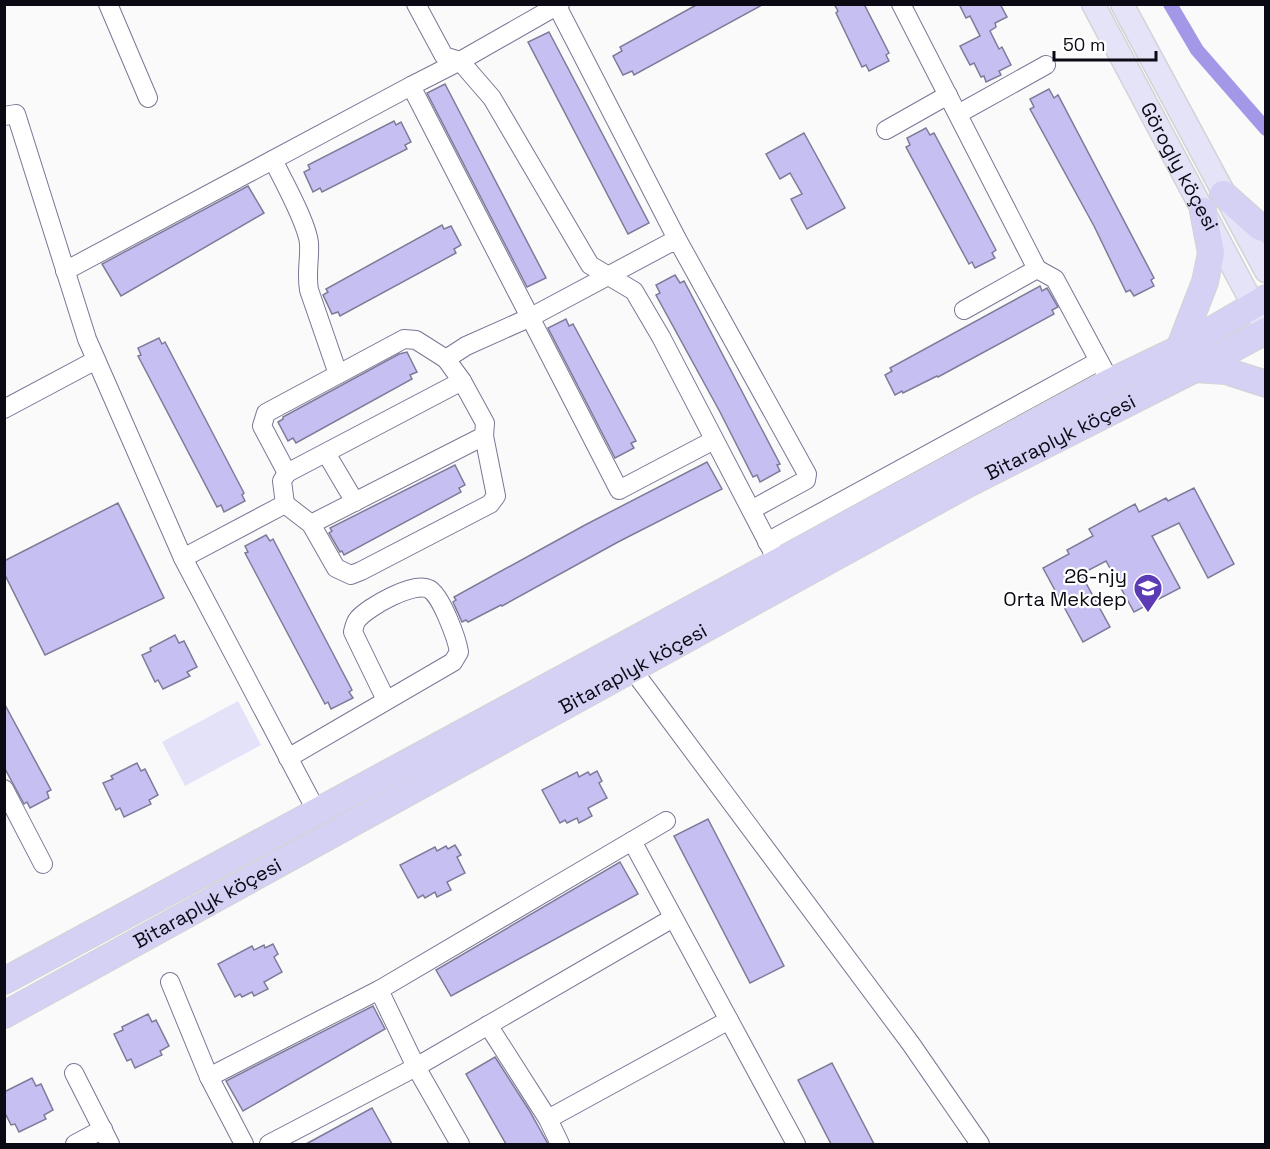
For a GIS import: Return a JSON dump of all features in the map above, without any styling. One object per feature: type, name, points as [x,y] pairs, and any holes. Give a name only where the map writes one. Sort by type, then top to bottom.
[{"type":"highway","points":[[1223,194],[1260,227],[1266,229]]},
{"type":"highway","points":[[1179,349],[1205,282],[1211,253],[1203,211]]},
{"type":"highway","name":"Bitaraplyk köçesi","points":[[4,981],[317,812],[773,552],[1105,372],[1179,349],[1259,302]]},
{"type":"highway","name":"Bitaraplyk köçesi","points":[[4,1015],[966,485],[1195,369],[1266,330]]},
{"type":"highway","points":[[1195,369],[1226,371],[1266,384]]},
{"type":"main road","name":"Görogly köçesi","points":[[1093,4],[1203,211],[1259,302],[1266,330]]},
{"type":"main road","name":"Görogly köçesi","points":[[1122,4],[1266,271]]},
{"type":"street","points":[[108,4],[148,98]]},
{"type":"street","points":[[416,4],[444,56],[460,61],[492,98],[590,265],[634,291],[661,337],[773,552]]},
{"type":"street","points":[[901,4],[1037,269],[1055,279],[1105,372]]},
{"type":"street","points":[[65,271],[460,61],[558,5],[677,239],[807,474],[806,480],[750,510]]},
{"type":"street","points":[[958,114],[1046,65]]},
{"type":"street","points":[[411,86],[620,490],[714,440]]},
{"type":"street","points":[[886,130],[948,95]]},
{"type":"street","points":[[4,116],[16,114],[87,339],[183,558],[317,812]]},
{"type":"street","points":[[273,160],[309,242],[306,276],[309,290],[338,374]]},
{"type":"street","points":[[446,359],[466,345],[531,317],[677,239]]},
{"type":"street","points":[[963,310],[1037,269]]},
{"type":"street","points":[[287,473],[262,426],[266,413],[404,339],[416,340],[446,359],[462,381],[485,423],[484,436],[496,486],[496,496],[490,504],[351,575],[336,568],[311,524],[285,504],[282,481],[287,473],[462,381]]},
{"type":"street","points":[[4,409],[96,360]]},
{"type":"street","points":[[311,524],[484,436]]},
{"type":"street","points":[[326,453],[355,502]]},
{"type":"street","points":[[183,558],[285,504]]},
{"type":"street","points":[[288,758],[453,662],[459,652],[457,643],[438,598],[429,589],[413,587],[380,603],[356,620],[353,632],[386,700]]},
{"type":"street","points":[[632,669],[911,1044],[980,1144]]},
{"type":"street","points":[[4,789],[43,864]]},
{"type":"street","points":[[210,1077],[379,990],[666,821]]},
{"type":"street","points":[[632,841],[796,1144]]},
{"type":"street","points":[[270,1144],[416,1067],[674,918]]},
{"type":"street","points":[[170,982],[210,1077],[244,1144]]},
{"type":"street","points":[[379,990],[416,1067],[460,1144]]},
{"type":"street","points":[[548,1119],[729,1020]]},
{"type":"street","points":[[488,1025],[548,1119],[560,1144]]},
{"type":"street","points":[[74,1073],[107,1137],[75,1144]]},
{"type":"shaded area","points":[[238,701],[261,745],[185,786],[162,742]]},
{"type":"building","points":[[698,4],[764,4],[634,75],[632,71],[623,75],[613,56],[622,51],[620,47]]},
{"type":"building","points":[[834,4],[864,4],[889,53],[886,55],[889,61],[869,71],[866,65],[862,67],[836,13],[838,11]]},
{"type":"building","points":[[959,4],[1000,4],[1007,17],[995,23],[996,27],[990,31],[999,49],[1002,47],[1011,65],[999,71],[1001,75],[986,82],[974,63],[970,65],[960,46],[980,36],[970,16],[966,18]]},
{"type":"building","points":[[549,32],[649,223],[628,234],[528,42]]},
{"type":"building","points":[[445,84],[546,278],[527,287],[427,93]]},
{"type":"building","points":[[1049,89],[1054,98],[1058,95],[1154,278],[1151,280],[1154,286],[1134,296],[1130,290],[1126,292],[1094,226],[1030,109],[1034,107],[1030,99]]},
{"type":"building","points":[[394,121],[396,125],[401,122],[411,142],[405,145],[407,149],[322,192],[320,188],[313,192],[304,172],[310,169],[308,165]]},
{"type":"building","points":[[926,128],[930,135],[934,133],[996,250],[992,253],[995,258],[975,268],[972,262],[969,264],[906,147],[910,145],[907,138]]},
{"type":"building","points":[[804,133],[845,208],[807,229],[791,199],[802,194],[790,173],[780,179],[766,154]]},
{"type":"building","points":[[248,186],[264,213],[121,296],[102,264]]},
{"type":"building","points":[[442,225],[444,229],[451,226],[461,245],[454,249],[456,253],[340,316],[338,312],[332,314],[323,295],[328,292],[326,289]]},
{"type":"building","points":[[675,275],[680,283],[684,281],[780,464],[777,465],[780,471],[760,482],[757,475],[753,477],[656,295],[660,293],[656,285]]},
{"type":"building","points":[[1040,286],[1042,291],[1047,288],[1058,307],[1052,310],[1054,314],[938,377],[895,395],[885,375],[892,371],[890,368]]},
{"type":"building","points":[[566,319],[569,326],[573,324],[636,441],[631,443],[634,448],[615,458],[548,328]]},
{"type":"building","points":[[159,338],[162,344],[165,342],[244,493],[242,495],[245,501],[224,512],[221,505],[217,507],[138,356],[141,355],[138,348]]},
{"type":"building","points":[[407,352],[417,372],[410,375],[412,379],[296,443],[293,438],[288,441],[278,422],[283,417],[399,354]]},
{"type":"building","points":[[707,462],[722,489],[618,542],[502,606],[468,622],[466,620],[462,622],[453,602],[456,600],[454,597],[585,525]]},
{"type":"building","points":[[455,465],[465,485],[459,488],[461,492],[344,555],[342,551],[340,552],[329,533],[332,531],[330,528]]},
{"type":"building","points":[[1194,488],[1234,564],[1208,578],[1179,523],[1152,536],[1180,588],[1134,612],[1106,561],[1081,574],[1110,627],[1083,642],[1043,568],[1069,554],[1067,550],[1093,536],[1089,529],[1135,504],[1139,512],[1166,498],[1168,501]]},
{"type":"building","points":[[118,503],[164,598],[45,655],[4,573],[4,561]]},
{"type":"building","points":[[266,535],[270,541],[273,539],[352,690],[349,692],[353,698],[331,709],[328,702],[325,704],[245,553],[248,552],[245,546]]},
{"type":"building","points":[[175,635],[179,643],[184,641],[197,667],[187,672],[190,676],[163,689],[158,680],[155,682],[142,655],[151,651],[150,648]]},
{"type":"building","points":[[4,703],[51,790],[47,792],[49,798],[30,808],[27,802],[24,804],[4,767]]},
{"type":"building","points":[[137,763],[141,771],[145,769],[158,795],[149,800],[151,804],[124,817],[120,808],[116,810],[103,783],[113,779],[111,776]]},
{"type":"building","points":[[597,771],[602,781],[599,783],[607,798],[588,808],[592,816],[579,823],[577,818],[567,823],[565,820],[560,823],[542,790],[577,772],[579,777],[588,772],[590,775]]},
{"type":"building","points":[[708,819],[784,966],[750,983],[674,836]]},
{"type":"building","points":[[455,845],[461,855],[457,857],[465,873],[447,882],[451,890],[437,897],[435,892],[425,898],[423,895],[418,898],[400,865],[435,847],[437,851],[446,846],[448,849]]},
{"type":"building","points":[[620,862],[638,894],[451,996],[436,970]]},
{"type":"building","points":[[273,944],[278,954],[274,957],[282,972],[264,982],[268,989],[254,996],[252,992],[242,997],[240,994],[235,997],[218,964],[252,946],[254,950]]},
{"type":"building","points":[[373,1006],[385,1029],[243,1111],[226,1081]]},
{"type":"building","points":[[148,1014],[152,1022],[156,1020],[169,1046],[160,1051],[162,1055],[135,1068],[131,1059],[127,1061],[114,1034],[123,1030],[122,1027]]},
{"type":"building","points":[[495,1057],[548,1144],[506,1144],[466,1074]]},
{"type":"building","points":[[832,1063],[874,1144],[831,1144],[798,1080]]},
{"type":"building","points":[[32,1078],[36,1086],[41,1084],[53,1110],[44,1115],[46,1119],[19,1132],[15,1124],[11,1125],[4,1111],[4,1092]]},
{"type":"building","points":[[372,1108],[392,1144],[306,1144]]},
{"type":"waterway","points":[[1170,4],[1197,50],[1266,129]]},
{"type":"place","name":"26-njy Orta Mekdep","points":[[1148,614]]}]
